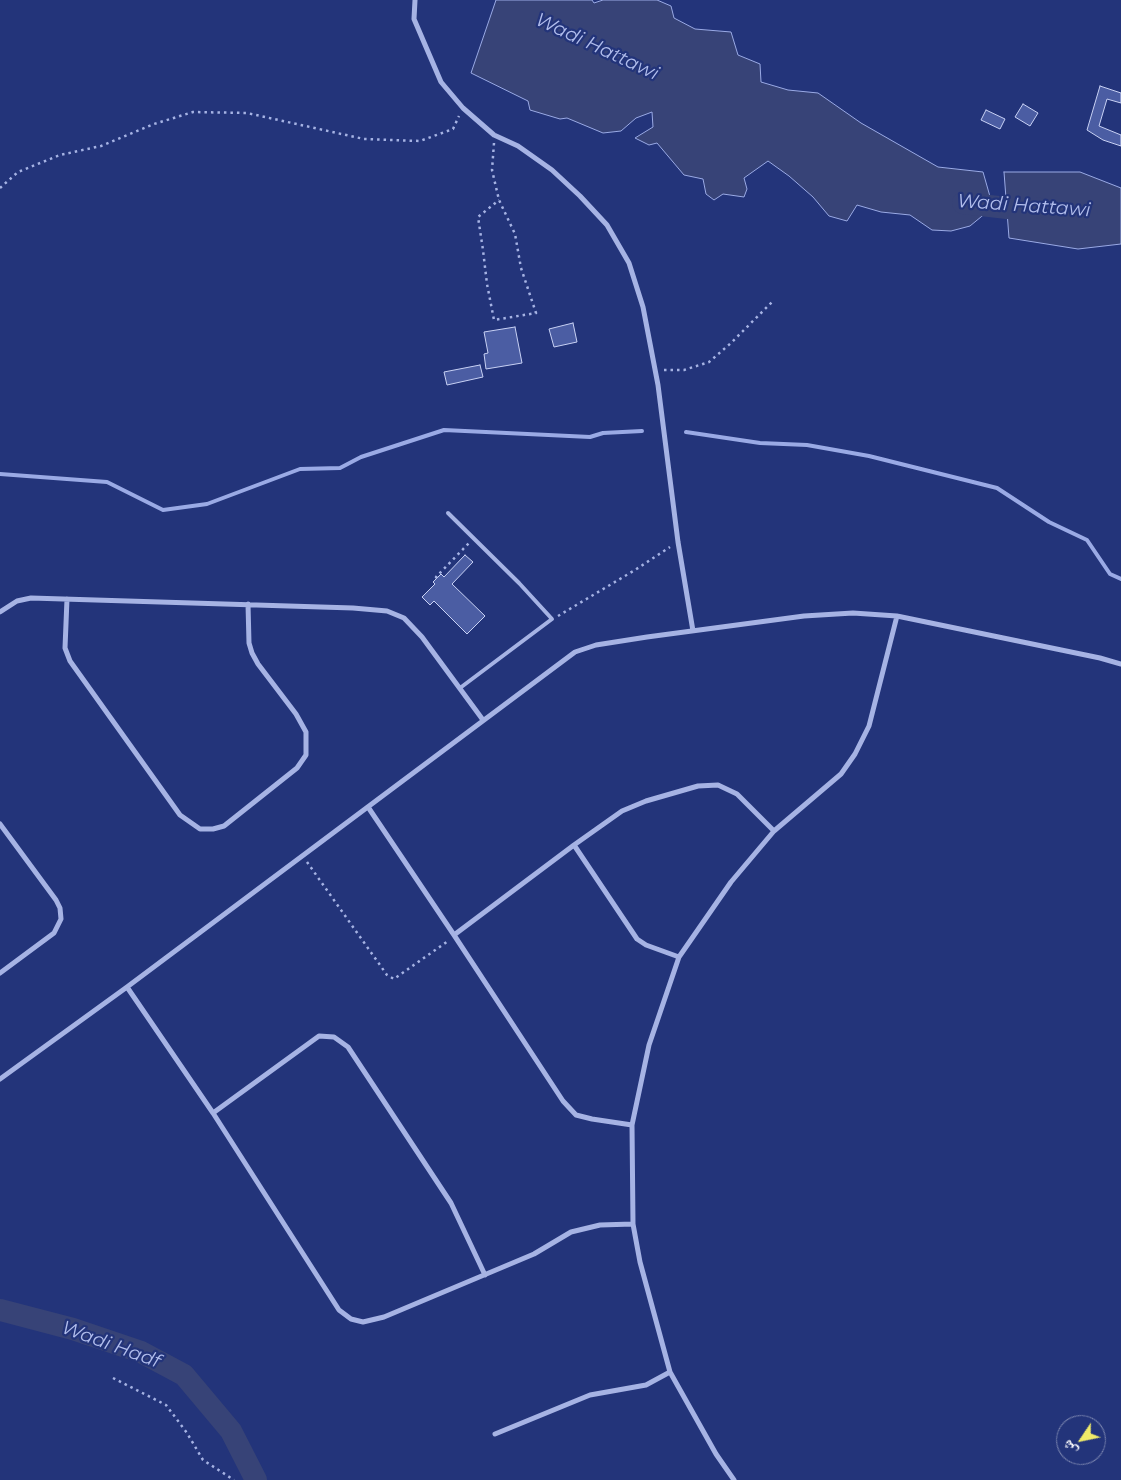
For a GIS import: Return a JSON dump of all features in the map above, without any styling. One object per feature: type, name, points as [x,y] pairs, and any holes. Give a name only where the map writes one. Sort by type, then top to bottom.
[{"type":"street","points":[[415,0],[414,19],[441,82],[463,108],[494,134],[518,146],[552,170],[580,196],[607,225],[629,263],[643,307],[655,369],[678,542],[693,631]]},
{"type":"street","points":[[0,612],[17,601],[31,598],[248,604],[387,611],[404,618],[422,636],[483,720]]},
{"type":"street","points":[[67,599],[65,648],[70,662],[180,815],[200,830],[224,826],[297,768],[306,755],[306,732],[296,714],[258,664],[252,653],[249,643],[248,604]]},
{"type":"street","points":[[0,1078],[127,986],[575,652],[596,645],[693,631],[804,616],[853,613],[897,616],[1121,664]]},
{"type":"street","points":[[734,1480],[716,1454],[670,1372],[640,1262],[633,1224],[632,1125],[649,1045],[679,957],[731,882],[774,831],[841,774],[855,754],[869,726],[897,616]]},
{"type":"street","points":[[454,935],[622,811],[646,801],[698,786],[718,785],[737,794],[774,831]]},
{"type":"street","points":[[368,807],[563,1101],[576,1114],[592,1119],[632,1125]]},
{"type":"street","points":[[0,824],[56,900],[60,908],[61,919],[54,933],[0,973]]},
{"type":"street","points":[[574,845],[637,939],[646,945],[679,957]]},
{"type":"street","points":[[127,986],[213,1113],[330,1296],[340,1310],[352,1319],[364,1322],[384,1317],[534,1254],[571,1232],[600,1225],[633,1224]]},
{"type":"street","points":[[213,1113],[319,1036],[334,1037],[348,1047],[451,1203],[485,1275]]},
{"type":"street","points":[[496,1434],[590,1395],[646,1385],[670,1372]]},
{"type":"lane","points":[[448,513],[552,619],[460,688]]},
{"type":"path","points":[[0,188],[18,172],[60,155],[101,146],[154,124],[193,112],[247,113],[364,139],[420,141],[453,129],[463,108]]},
{"type":"path","points":[[494,134],[492,170],[499,200],[515,234],[521,268],[536,313],[494,320],[478,217],[499,200]]},
{"type":"path","points":[[655,369],[684,370],[709,362],[731,344],[772,301]]},
{"type":"path","points":[[437,578],[473,538]]},
{"type":"path","points":[[552,619],[636,570],[678,542]]},
{"type":"path","points":[[302,856],[387,976],[394,979],[454,935]]},
{"type":"path","points":[[113,1378],[166,1405],[187,1433],[203,1460],[234,1480]]},
{"type":"water","points":[[496,0],[592,0],[594,3],[603,0],[657,0],[671,6],[674,18],[695,29],[731,32],[738,55],[760,64],[761,82],[788,90],[818,93],[861,123],[938,167],[983,172],[993,207],[970,226],[951,231],[932,230],[910,215],[881,212],[857,205],[847,221],[829,216],[813,197],[768,161],[744,178],[747,189],[744,197],[723,194],[714,200],[706,194],[703,179],[684,175],[657,143],[649,145],[635,138],[653,127],[652,112],[636,118],[621,131],[603,133],[567,118],[560,119],[530,110],[528,101],[471,73]]},
{"type":"water","points":[[1004,172],[1080,172],[1121,188],[1121,244],[1078,249],[1009,238]]},
{"type":"building","points":[[1100,86],[1121,93],[1121,103],[1107,99],[1099,126],[1121,135],[1121,146],[1103,140],[1087,130]]},
{"type":"building","points":[[1023,104],[1038,113],[1030,126],[1015,117]]},
{"type":"building","points":[[986,110],[1005,119],[1000,129],[981,120]]},
{"type":"building","points":[[573,323],[577,342],[554,347],[549,329]]},
{"type":"building","points":[[515,327],[522,363],[486,369],[484,354],[488,353],[484,332]]},
{"type":"building","points":[[480,365],[483,377],[447,385],[444,372]]},
{"type":"building","points":[[465,555],[473,562],[452,584],[485,616],[467,634],[434,601],[430,605],[422,597],[435,584],[433,582],[441,574],[444,577]]},
{"type":"waterway","name":"Wadi Hattawi","points":[[963,203],[1007,208],[1036,208]]},
{"type":"waterway","points":[[0,474],[107,482],[163,510],[207,504],[300,469],[340,468],[361,457],[444,430],[590,437],[603,433],[642,431]]},
{"type":"waterway","points":[[686,432],[760,443],[807,445],[869,456],[997,488],[1049,522],[1087,540],[1110,574],[1121,579]]},
{"type":"waterway","name":"Wadi Hadf","points":[[0,1310],[73,1329],[141,1352],[184,1375],[231,1431],[256,1480]]}]
